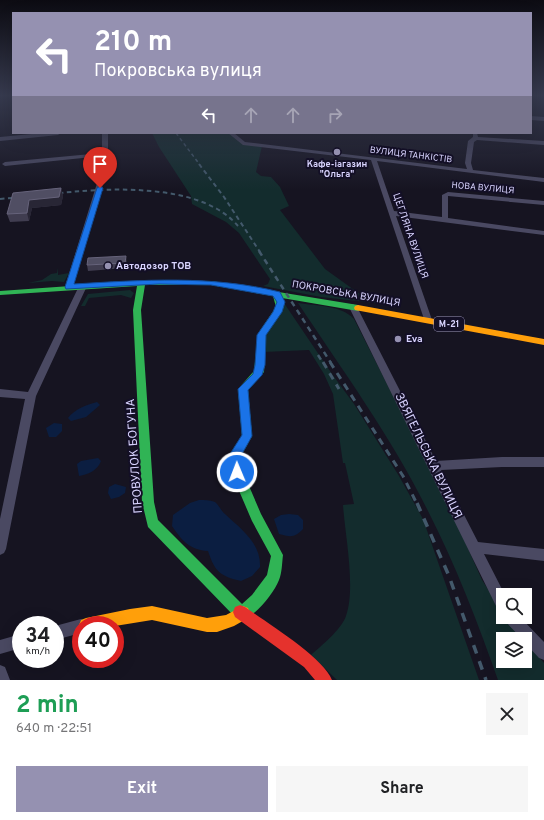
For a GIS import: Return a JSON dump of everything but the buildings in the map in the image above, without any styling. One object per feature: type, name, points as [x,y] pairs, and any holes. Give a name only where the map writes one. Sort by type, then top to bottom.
[{"type":"main road","name":"ПОКРОВСЬКА ВУЛИЦЯ","points":[[0,293],[141,283],[211,283],[428,320],[544,342]]},
{"type":"main road","name":"ПРОВУЛОК БОГУНА","points":[[141,283],[137,310],[148,502],[152,523],[242,614],[309,662],[325,680]]},
{"type":"main road","points":[[124,618],[151,613],[176,618],[200,626],[222,625],[242,614],[257,600],[273,578],[277,555],[256,517],[237,472],[236,454],[247,436],[243,389],[257,375],[260,365],[261,335],[280,308],[281,302],[277,294]]},
{"type":"street","points":[[0,138],[46,134]]},
{"type":"street","points":[[69,287],[101,186],[105,167],[105,134]]},
{"type":"street","name":"ВУЛИЦЯ ТАНКІСТІВ","points":[[232,134],[243,143],[544,180]]},
{"type":"street","points":[[471,171],[468,163],[471,141],[476,136],[544,143]]},
{"type":"street","points":[[5,164],[106,154]]},
{"type":"street","name":"ЦЕГЛЯНА ВУЛИЦЯ","points":[[373,159],[428,320]]},
{"type":"street","name":"НОВА ВУЛИЦЯ","points":[[445,219],[445,195],[448,194],[544,204]]},
{"type":"street","points":[[392,213],[544,233]]},
{"type":"street","points":[[0,549],[31,396],[83,286]]},
{"type":"street","name":"ЗВЯГЕЛЬСЬКА ВУЛИЦЯ","points":[[353,307],[496,591]]},
{"type":"street","points":[[0,393],[31,396]]},
{"type":"street","points":[[434,466],[502,462],[544,462]]},
{"type":"street","points":[[473,547],[544,555]]},
{"type":"street","points":[[517,624],[544,653]]},
{"type":"street","points":[[0,647],[12,644]]},
{"type":"street","points":[[0,672],[2,680]]},
{"type":"green space","points":[[152,134],[232,134],[243,143],[262,146],[256,172],[261,176],[271,177],[280,187],[289,206],[280,210],[325,269],[364,297],[375,299],[375,303],[321,297],[263,286],[268,284],[270,279],[239,233],[226,222],[192,204],[191,196],[159,147]]},
{"type":"green space","points":[[58,268],[58,275],[69,273],[64,282],[52,281],[28,283],[42,280],[51,274],[57,273]]},
{"type":"green space","points":[[130,290],[134,293],[131,298],[121,295],[89,298],[85,306],[81,306],[88,294]]},
{"type":"green space","points":[[284,303],[354,404],[399,476],[423,519],[479,680],[337,680],[311,655],[336,632],[346,616],[349,604],[350,576],[343,505],[354,504],[345,463],[343,463],[333,394],[324,374],[309,350],[263,352],[266,330]]},
{"type":"green space","points":[[298,303],[336,309],[349,314],[354,319],[449,506],[482,580],[496,602],[496,624],[512,624],[518,632],[496,632],[496,668],[532,668],[532,649],[544,663],[544,680],[498,680],[457,574],[438,532],[399,457]]},
{"type":"water","points":[[97,402],[100,405],[86,417],[71,421],[68,418],[81,408]]},
{"type":"water","points":[[54,423],[62,424],[62,431],[56,437],[49,437],[46,428]]},
{"type":"water","points":[[98,458],[101,461],[95,470],[79,476],[77,464],[81,461]]},
{"type":"water","points":[[115,484],[126,487],[125,493],[119,497],[111,499],[108,493],[109,487]]},
{"type":"water","points":[[199,500],[215,502],[254,544],[259,558],[260,567],[252,576],[241,581],[223,575],[213,564],[208,551],[191,547],[183,540],[172,526],[173,515],[190,503]]},
{"type":"water","points":[[281,515],[298,515],[303,520],[303,529],[292,536],[279,534],[274,519]]},
{"type":"railway","points":[[177,134],[200,165]]},
{"type":"railway","points":[[199,164],[224,197],[260,252]]},
{"type":"railway","points":[[51,194],[97,190],[123,190],[150,191],[176,195],[200,201],[221,211],[238,226]]},
{"type":"railway","points":[[0,199],[23,197]]},
{"type":"railway","points":[[259,251],[331,363]]},
{"type":"railway","points":[[318,355],[323,363]]},
{"type":"railway","points":[[323,362],[339,389]]},
{"type":"railway","points":[[330,362],[403,476],[417,504]]},
{"type":"railway","points":[[417,503],[449,576],[486,680]]},
{"type":"traffic: fast","points":[[141,283],[137,310],[148,502],[152,523],[240,612]]},
{"type":"traffic: fast","points":[[0,293],[141,283],[211,283],[358,308]]},
{"type":"traffic: fast","points":[[243,613],[257,600],[273,578],[277,555],[256,517],[237,472],[236,454],[247,436],[243,389],[259,372],[262,334],[280,307],[277,294]]},
{"type":"traffic: slow","points":[[358,308],[544,342]]},
{"type":"traffic: slow","points":[[124,617],[152,613],[166,615],[197,624],[217,625],[229,621],[243,613]]},
{"type":"traffic: jam","points":[[240,612],[309,662],[325,680]]},
{"type":"place","name":"Кафе-іагазин \"Ольга\"","points":[[337,152]]},
{"type":"place","name":"Автодозор ТОВ","points":[[108,266]]},
{"type":"place","name":"Eva","points":[[398,339]]},
{"type":"route","points":[[100,188],[69,287],[159,282],[211,283],[237,286],[277,294],[281,302],[278,312],[263,330],[261,335],[260,365],[257,375],[243,389],[243,404],[247,423],[247,436],[236,454],[237,472]]}]
